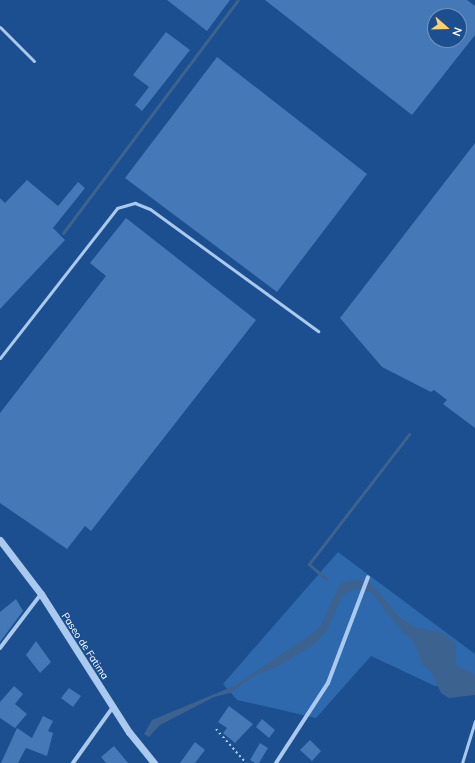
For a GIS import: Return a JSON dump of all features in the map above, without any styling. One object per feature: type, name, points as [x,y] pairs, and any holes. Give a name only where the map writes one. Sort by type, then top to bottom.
[{"type":"street","name":"Paseo de Fatima","points":[[0,540],[41,594],[128,732],[154,763]]},
{"type":"street","points":[[276,763],[328,683],[368,577]]},
{"type":"street","points":[[0,648],[41,594]]},
{"type":"street","points":[[73,763],[113,707]]},
{"type":"lane","points":[[0,27],[34,61]]},
{"type":"lane","points":[[0,358],[117,208],[135,203],[150,209],[318,331]]},
{"type":"lane","points":[[462,763],[475,721]]},
{"type":"path","points":[[216,729],[246,763]]},
{"type":"shaded area","points":[[338,552],[475,654],[475,690],[435,686],[371,656],[316,718],[237,700],[223,684]]},
{"type":"shaded area","points":[[358,580],[371,583],[400,618],[415,627],[442,633],[456,643],[456,665],[475,675],[475,695],[449,698],[441,693],[432,673],[423,665],[412,639],[405,635],[371,592],[355,589],[343,595],[326,632],[315,644],[273,669],[257,674],[230,693],[214,697],[160,725],[149,737],[144,734],[152,720],[234,686],[312,634],[322,624],[340,583]]},
{"type":"building","points":[[167,0],[230,0],[207,31]]},
{"type":"building","points":[[265,0],[467,0],[475,6],[475,35],[467,45],[467,8],[427,8],[427,48],[465,48],[412,115]]},
{"type":"building","points":[[166,32],[190,50],[142,111],[135,105],[149,87],[133,75]]},
{"type":"building","points":[[217,57],[367,174],[277,292],[125,178]]},
{"type":"building","points":[[475,143],[475,428],[443,404],[447,400],[434,390],[431,392],[382,367],[340,318]]},
{"type":"building","points":[[27,180],[58,206],[78,182],[85,188],[53,228],[65,240],[0,309],[0,198],[5,203]]},
{"type":"building","points":[[126,218],[256,320],[91,531],[85,526],[67,549],[0,503],[0,413],[106,276],[90,263]]},
{"type":"building","points":[[16,599],[23,611],[0,642],[0,612]]},
{"type":"building","points":[[36,641],[51,662],[40,673],[26,655]]},
{"type":"building","points":[[14,686],[23,694],[15,704],[27,714],[15,728],[0,718],[0,702]]},
{"type":"building","points":[[69,688],[81,696],[73,707],[61,698]]},
{"type":"building","points":[[229,706],[253,724],[235,743],[223,733],[227,728],[218,722]]},
{"type":"building","points":[[43,716],[53,721],[48,731],[53,733],[47,756],[26,748],[18,763],[1,763],[17,728],[32,738]]},
{"type":"building","points":[[262,719],[275,730],[269,738],[256,727]]},
{"type":"building","points":[[310,740],[321,751],[312,761],[300,750]]},
{"type":"building","points":[[195,742],[205,750],[195,763],[180,763]]},
{"type":"building","points":[[260,743],[268,748],[259,763],[255,763],[250,760]]},
{"type":"building","points":[[114,746],[128,763],[106,763],[101,757]]},
{"type":"waterway","points":[[63,233],[238,0]]},
{"type":"waterway","points":[[326,579],[309,564],[409,434]]}]
